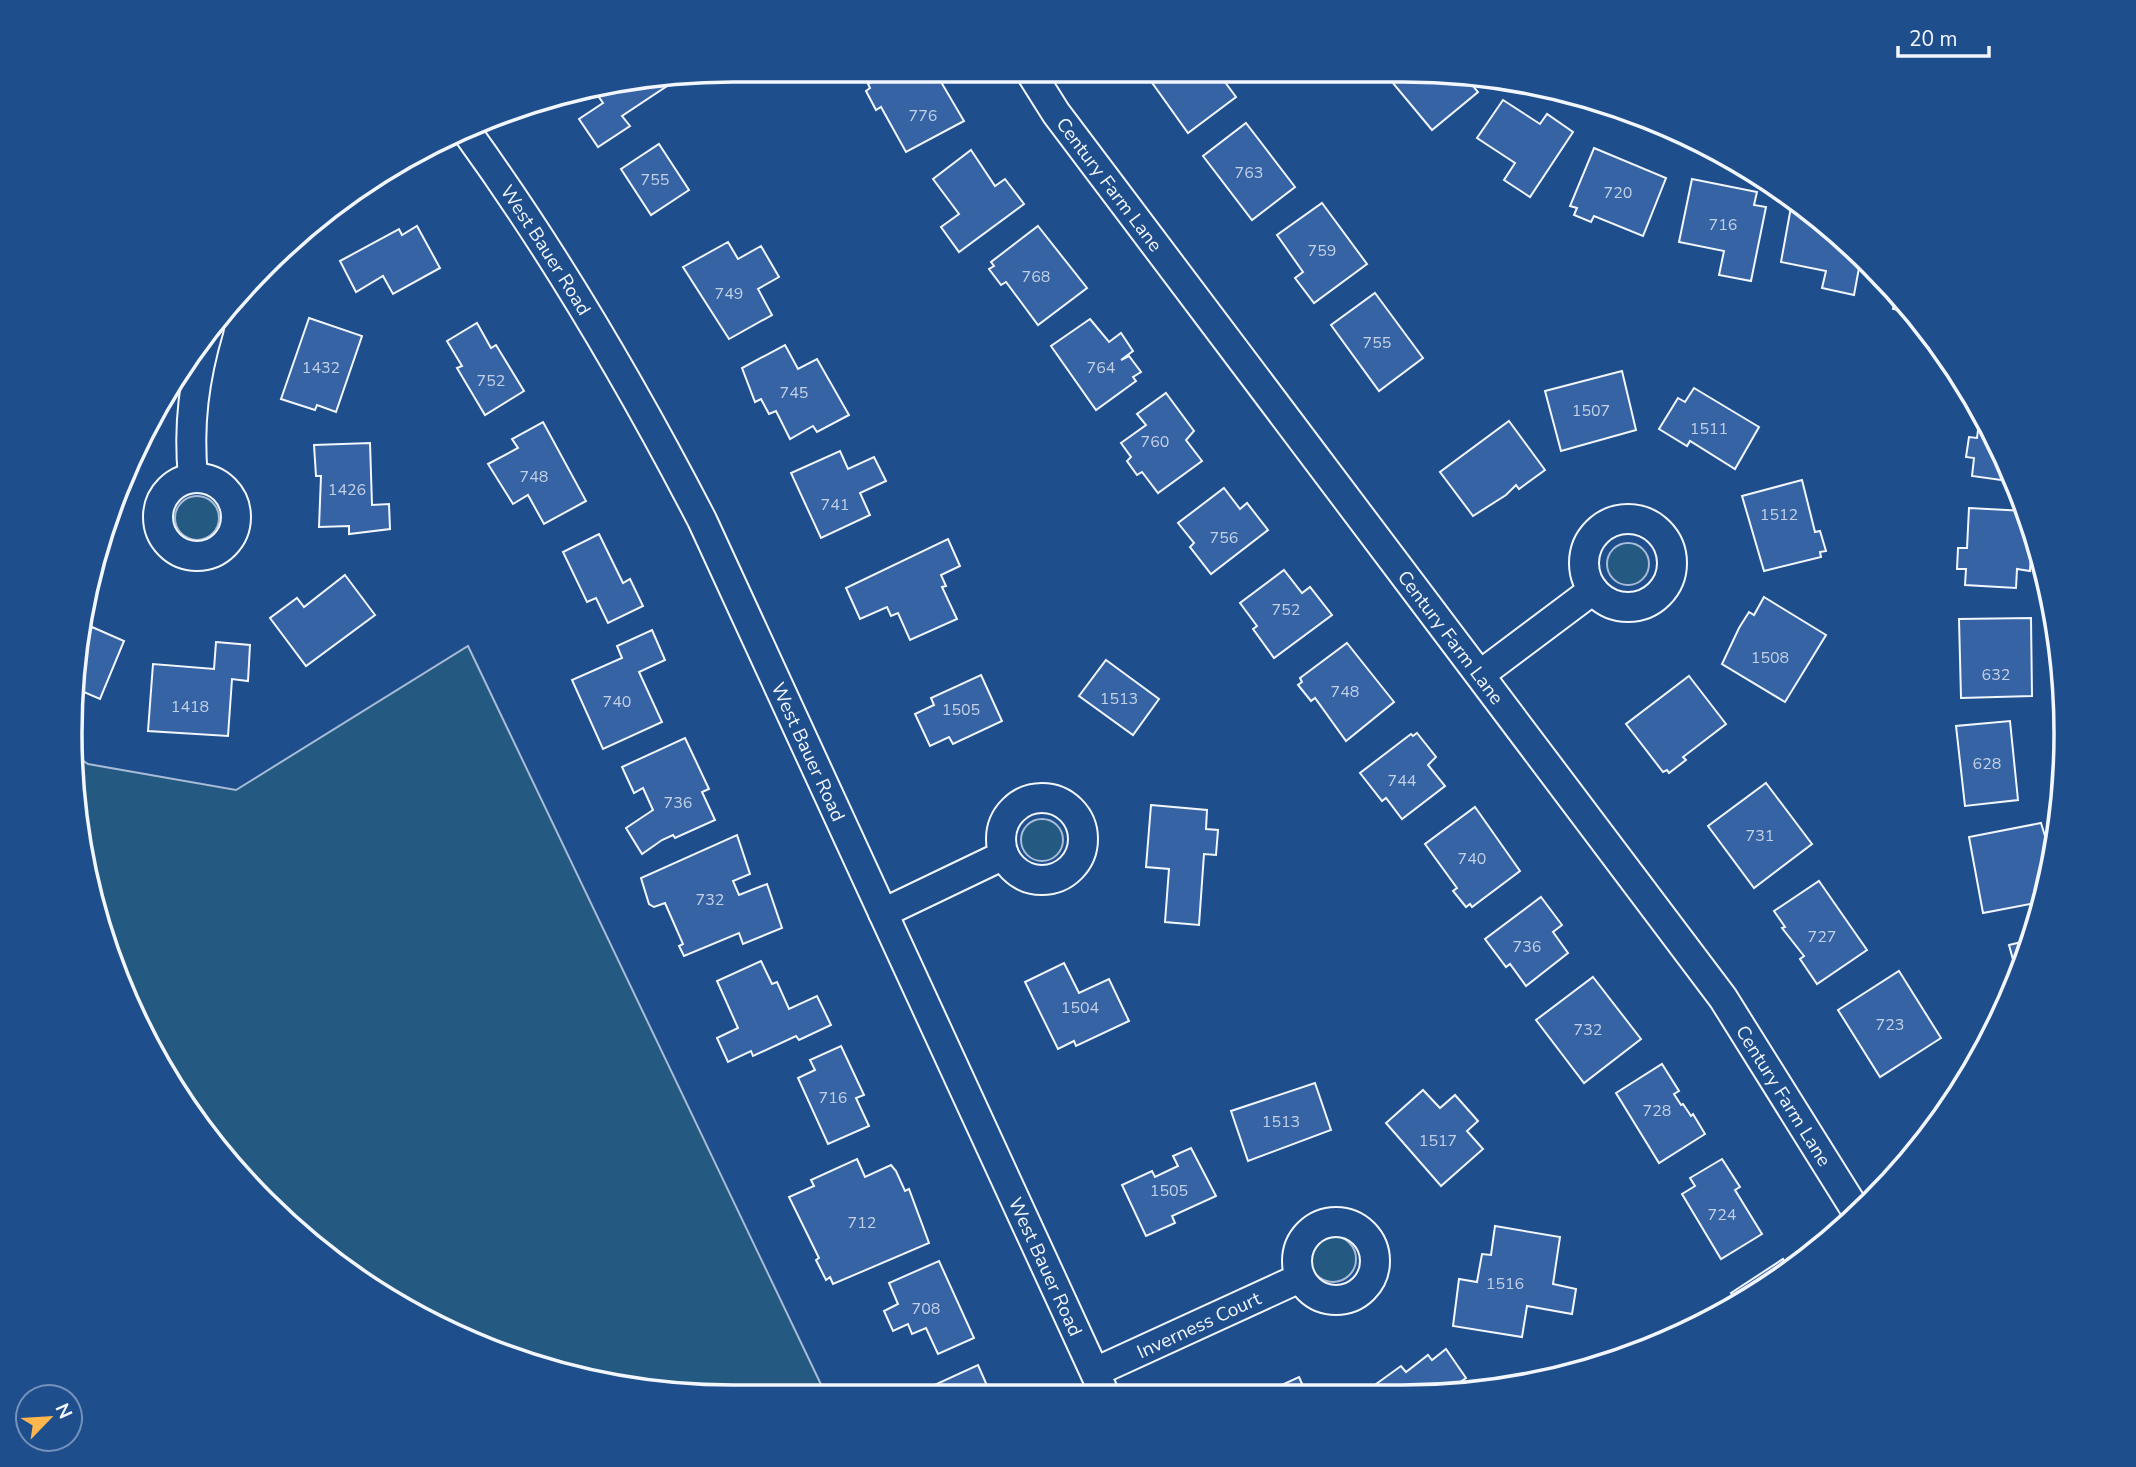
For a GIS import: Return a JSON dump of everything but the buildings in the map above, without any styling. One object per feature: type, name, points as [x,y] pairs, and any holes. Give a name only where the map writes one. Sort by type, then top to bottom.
[{"type":"street","name":"Century Farm Lane","points":[[1037,82],[1056,113],[1723,998],[1852,1204]]},
{"type":"street","name":"West Bauer Road","points":[[471,138],[559,267],[646,414],[702,520],[1100,1385]]},
{"type":"street","points":[[193,478],[189,419],[199,362]]},
{"type":"street","points":[[1481,674],[1593,590]]},
{"type":"street","points":[[883,913],[1004,855]]},
{"type":"street","name":"Inverness Court","points":[[1100,1385],[1300,1278]]},
{"type":"shaded area","points":[[197,496],[212,503],[219,518],[212,533],[197,540],[182,533],[175,518],[182,503]]},
{"type":"shaded area","points":[[1628,543],[1643,549],[1649,564],[1643,579],[1628,585],[1613,579],[1607,564],[1613,549]]},
{"type":"shaded area","points":[[468,646],[821,1385],[734,1385],[648,1379],[565,1363],[524,1350],[445,1318],[372,1275],[304,1223],[273,1194],[217,1130],[192,1095],[149,1022],[117,943],[104,902],[88,819],[83,761],[88,764],[236,790]]},
{"type":"shaded area","points":[[1042,819],[1057,825],[1063,840],[1057,855],[1042,861],[1027,855],[1021,840],[1027,825]]},
{"type":"shaded area","points":[[1333,1236],[1349,1243],[1356,1259],[1349,1275],[1333,1282],[1317,1275],[1310,1259],[1317,1243]]}]
